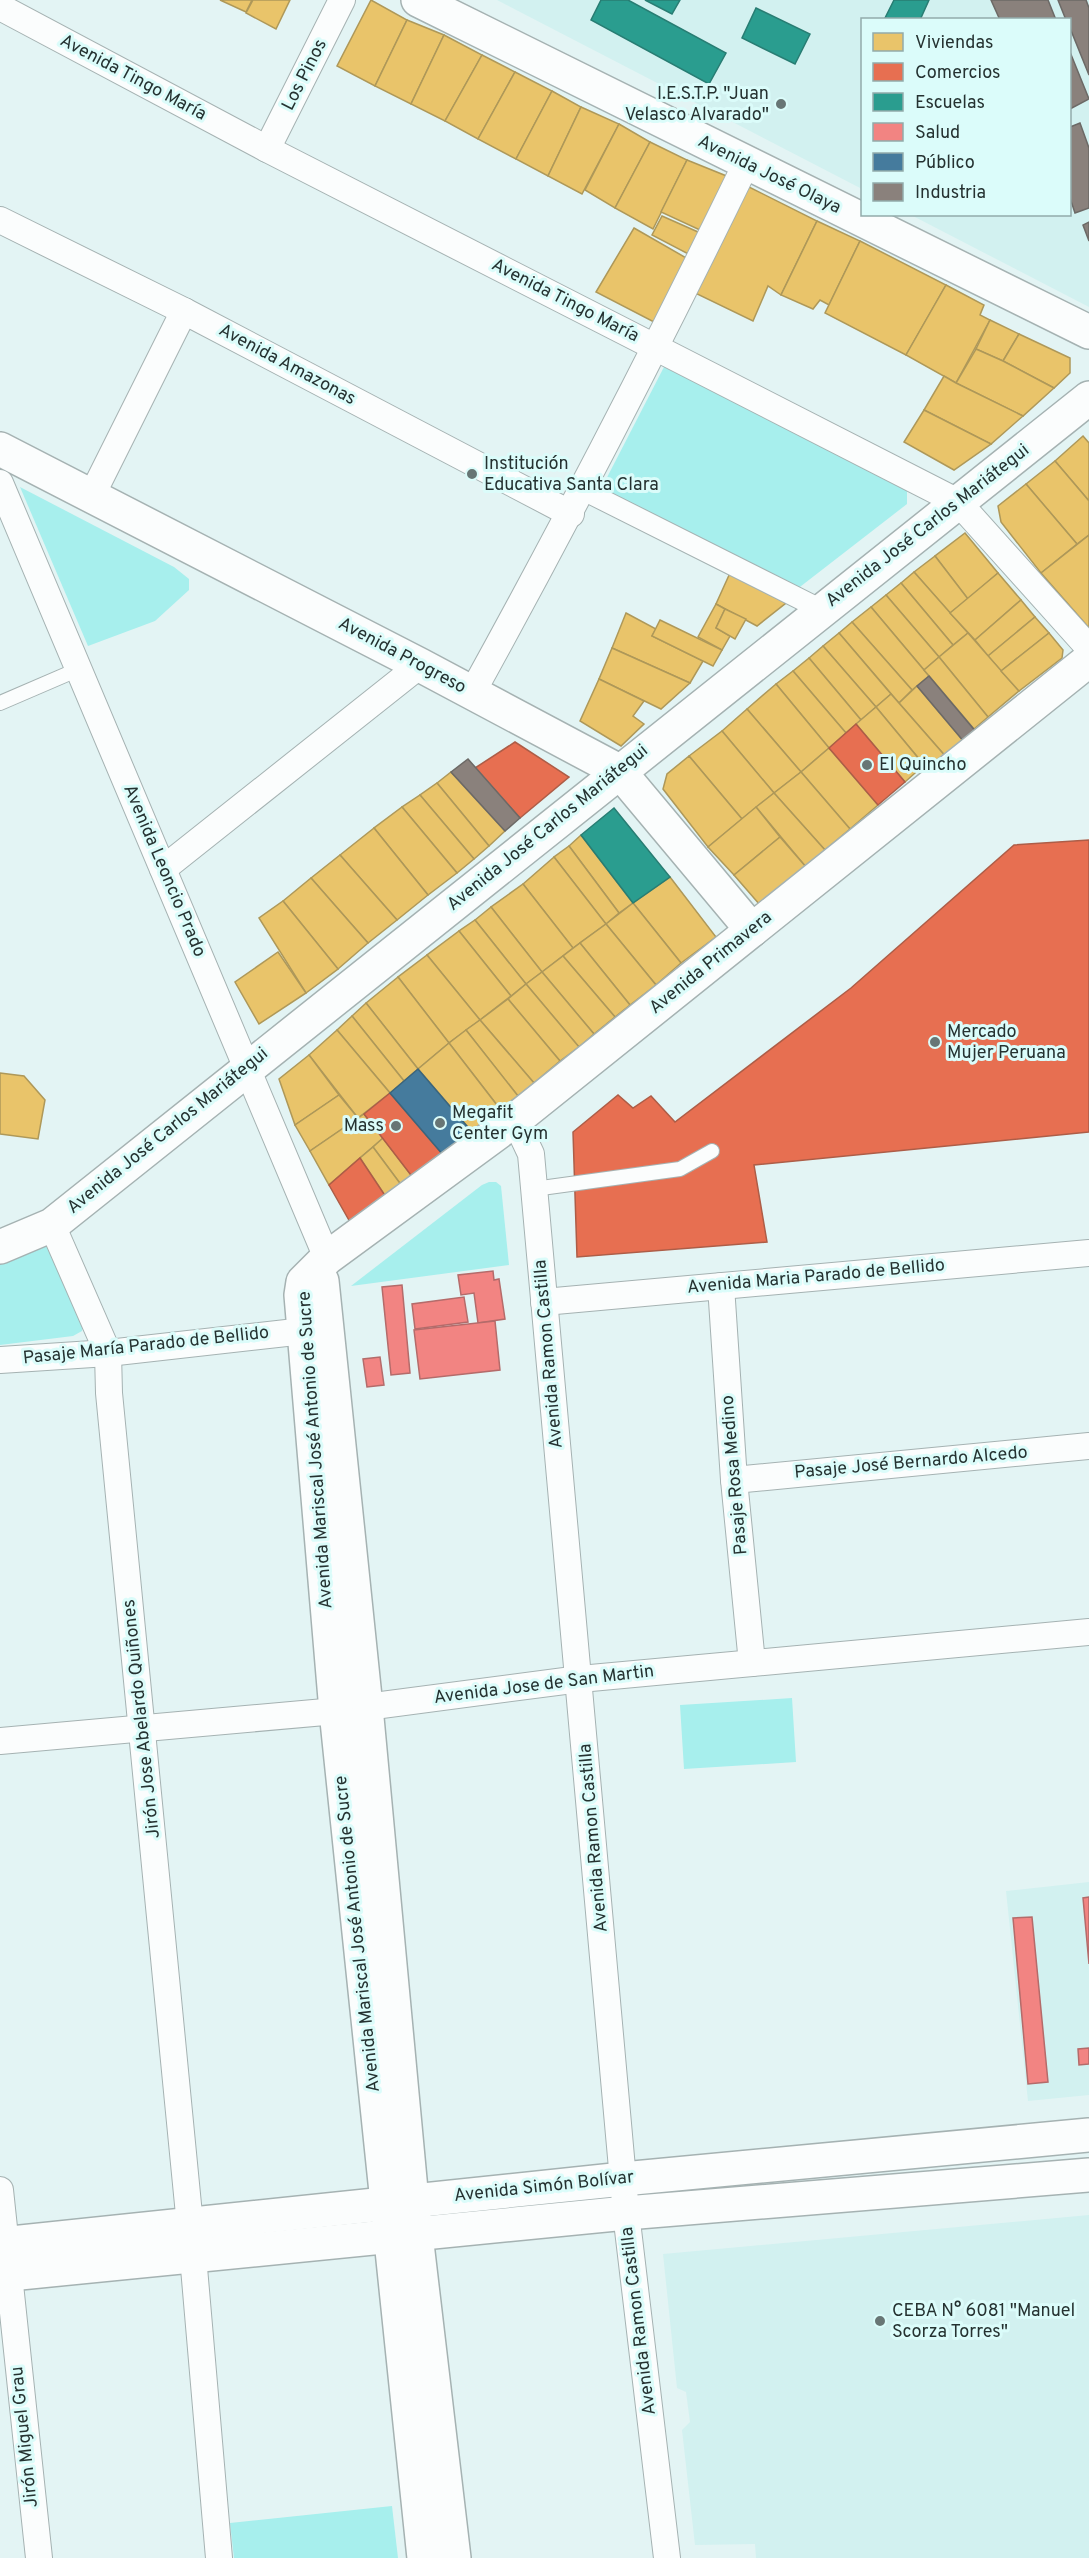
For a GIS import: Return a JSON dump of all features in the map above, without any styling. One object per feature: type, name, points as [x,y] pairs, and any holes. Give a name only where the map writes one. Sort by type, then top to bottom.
[{"type":"street","name":"Los Pinos","points":[[267,149],[342,0]]},
{"type":"street","name":"Avenida José Olaya","points":[[418,0],[1089,332]]},
{"type":"street","name":"Avenida Tingo María","points":[[0,7],[267,149],[958,502],[1089,648]]},
{"type":"street","points":[[472,693],[571,514],[657,348],[746,164]]},
{"type":"street","name":"Avenida Amazonas","points":[[0,220],[184,311],[571,514]]},
{"type":"street","points":[[92,495],[184,311]]},
{"type":"street","name":"Avenida José Carlos Mariátegui","points":[[0,1247],[52,1225],[247,1067],[1089,398]]},
{"type":"street","name":"Avenida Progreso","points":[[0,449],[420,665],[619,771],[752,930]]},
{"type":"street","name":"Avenida Leoncio Prado","points":[[0,483],[327,1258]]},
{"type":"street","points":[[583,490],[822,610]]},
{"type":"street","name":"Avenida Primavera","points":[[327,1258],[515,1120],[1089,660]]},
{"type":"street","points":[[163,868],[420,665]]},
{"type":"street","name":"Avenida Ramon Castilla","points":[[515,1120],[531,1154],[580,1679],[626,2213],[667,2558]]},
{"type":"street","name":"Jirón Jose Abelardo Quiñones","points":[[52,1225],[108,1353],[109,1393],[192,2240],[219,2558]]},
{"type":"street","name":"Avenida Maria Parado de Bellido","points":[[544,1302],[1089,1253]]},
{"type":"street","name":"Avenida Mariscal José Antonio de Sucre","points":[[327,1258],[315,1330],[402,2235],[424,2558]]},
{"type":"street","name":"Pasaje Rosa Medino","points":[[722,1286],[734,1480],[752,1663]]},
{"type":"street","name":"Pasaje María Parado de Bellido","points":[[0,1360],[108,1353],[315,1330]]},
{"type":"street","name":"Pasaje José Bernardo Alcedo","points":[[734,1480],[1089,1446]]},
{"type":"street","name":"Avenida Jose de San Martin","points":[[0,1741],[351,1709],[580,1679],[1089,1632]]},
{"type":"street","name":"Avenida Simón Bolívar","points":[[192,2240],[399,2202],[1089,2135]]},
{"type":"street","name":"Avenida Simón Bolívar","points":[[3,2259],[192,2240],[402,2235],[626,2213],[1089,2175]]},
{"type":"street","name":"Jirón Miguel Grau","points":[[0,2190],[3,2259],[39,2558]]},
{"type":"street","name":"Avenida Mariscal José Antonio de Sucre","points":[[402,2235],[454,2558]]},
{"type":"lane","points":[[0,703],[79,669]]},
{"type":"lane","points":[[534,1190],[680,1169],[712,1151]]},
{"type":"shaded area","name":"I.E.S.T.P. \"Juan Velasco Alvarado\"","points":[[497,0],[1089,0],[1089,307],[913,216],[1071,216],[1071,18],[861,18],[861,188]]},
{"type":"shaded area","points":[[664,367],[907,489],[907,504],[796,590],[600,491]]},
{"type":"shaded area","points":[[20,487],[174,567],[189,579],[189,590],[155,621],[88,646]]},
{"type":"shaded area","points":[[496,1182],[501,1186],[509,1265],[351,1286],[482,1185]]},
{"type":"shaded area","points":[[47,1243],[84,1320],[82,1331],[73,1336],[0,1345],[0,1263]]},
{"type":"shaded area","points":[[792,1698],[796,1762],[684,1769],[680,1705]]},
{"type":"shaded area","points":[[1089,1882],[1089,2095],[1028,2101],[1006,1891]]},
{"type":"shaded area","name":"CEBA N° 6081 \"Manuel Scorza Torres\"","points":[[1089,2215],[1089,2558],[756,2558],[755,2544],[695,2545],[682,2430],[690,2422],[686,2392],[677,2388],[663,2254]]},
{"type":"shaded area","points":[[392,2506],[398,2558],[234,2558],[230,2523]]},
{"type":"building: Viviendas","points":[[220,0],[252,0],[246,12]]},
{"type":"building: Viviendas","points":[[253,0],[290,0],[276,29],[246,13]]},
{"type":"building: Viviendas","points":[[371,0],[407,20],[375,86],[337,66]]},
{"type":"building: Viviendas","points":[[407,20],[444,35],[411,104],[375,86]]},
{"type":"building: Viviendas","points":[[444,35],[482,55],[445,121],[411,104]]},
{"type":"building: Viviendas","points":[[482,55],[515,72],[478,139],[445,121]]},
{"type":"building: Viviendas","points":[[515,72],[552,91],[516,159],[478,139]]},
{"type":"building: Viviendas","points":[[552,91],[581,107],[548,176],[516,159]]},
{"type":"building: Viviendas","points":[[581,107],[619,124],[582,194],[548,176]]},
{"type":"building: Viviendas","points":[[619,124],[650,142],[615,208],[585,190]]},
{"type":"building: Viviendas","points":[[650,142],[687,160],[653,229],[615,208]]},
{"type":"building: Viviendas","points":[[687,160],[729,177],[700,230],[661,212]]},
{"type":"building: Viviendas","points":[[747,186],[817,221],[781,295],[768,286],[753,321],[693,292]]},
{"type":"building: Viviendas","points":[[662,216],[707,236],[698,259],[652,235]]},
{"type":"building: Viviendas","points":[[817,221],[860,241],[829,305],[820,300],[813,309],[781,295]]},
{"type":"building: Viviendas","points":[[634,228],[688,259],[654,322],[596,292]]},
{"type":"building: Viviendas","points":[[860,241],[946,285],[906,355],[825,313]]},
{"type":"building: Viviendas","points":[[946,285],[984,305],[980,315],[990,320],[956,383],[906,355]]},
{"type":"building: Viviendas","points":[[990,320],[1019,334],[1003,361],[976,349]]},
{"type":"building: Viviendas","points":[[1019,334],[1070,358],[1070,373],[1054,388],[1003,361]]},
{"type":"building: Viviendas","points":[[976,349],[1054,388],[1023,416],[956,383]]},
{"type":"building: Viviendas","points":[[944,376],[1023,416],[991,444],[924,410]]},
{"type":"building: Viviendas","points":[[924,410],[991,444],[954,470],[904,442]]},
{"type":"building: Viviendas","points":[[1083,436],[1089,443],[1089,501],[1055,461]]},
{"type":"building: Viviendas","points":[[1055,461],[1089,501],[1089,535],[1077,544],[1026,484]]},
{"type":"building: Viviendas","points":[[1026,484],[1077,544],[1041,573],[1001,522],[998,506]]},
{"type":"building: Viviendas","points":[[965,533],[998,573],[968,599],[935,556]]},
{"type":"building: Viviendas","points":[[1089,535],[1089,628],[1041,573]]},
{"type":"building: Viviendas","points":[[935,556],[968,599],[950,613],[914,572]]},
{"type":"building: Viviendas","points":[[914,572],[968,633],[953,645],[901,583]]},
{"type":"building: Viviendas","points":[[730,573],[786,603],[757,626],[716,604]]},
{"type":"building: Viviendas","points":[[998,573],[1021,600],[975,640],[950,613]]},
{"type":"building: Viviendas","points":[[901,583],[953,645],[939,657],[886,595]]},
{"type":"building: Viviendas","points":[[886,595],[939,657],[924,670],[871,607]]},
{"type":"building: Viviendas","points":[[1021,600],[1035,617],[988,656],[975,640]]},
{"type":"building: Viviendas","points":[[716,604],[725,609],[716,628],[730,636],[722,650],[698,637]]},
{"type":"building: Viviendas","points":[[871,607],[929,676],[912,690],[852,622]]},
{"type":"building: Viviendas","points":[[725,609],[746,619],[735,639],[716,628]]},
{"type":"building: Viviendas","points":[[626,613],[656,629],[652,636],[703,661],[690,683],[612,648]]},
{"type":"building: Viviendas","points":[[1035,617],[1049,633],[1001,671],[988,656]]},
{"type":"building: Viviendas","points":[[660,620],[722,650],[713,666],[652,636]]},
{"type":"building: Viviendas","points":[[852,622],[912,690],[899,703],[839,633]]},
{"type":"building: Viviendas","points":[[839,633],[891,694],[876,707],[823,646]]},
{"type":"building: Viviendas","points":[[968,633],[1019,691],[988,717],[939,657]]},
{"type":"building: Viviendas","points":[[1049,633],[1063,650],[1062,658],[1019,691],[1001,671]]},
{"type":"building: Viviendas","points":[[823,646],[876,707],[861,720],[809,658]]},
{"type":"building: Viviendas","points":[[612,648],[690,683],[661,709],[599,679]]},
{"type":"building: Viviendas","points":[[939,657],[988,717],[974,729],[924,670]]},
{"type":"building: Viviendas","points":[[809,658],[861,720],[846,733],[793,671]]},
{"type":"building: Viviendas","points":[[793,671],[846,733],[829,748],[776,684]]},
{"type":"building: Viviendas","points":[[599,679],[644,701],[633,716],[644,724],[621,746],[580,721]]},
{"type":"building: Viviendas","points":[[776,684],[829,748],[801,772],[747,709]]},
{"type":"building: Viviendas","points":[[917,686],[965,743],[947,758],[899,703]]},
{"type":"building: Viviendas","points":[[891,694],[947,758],[930,772],[876,707]]},
{"type":"building: Viviendas","points":[[876,707],[924,765],[905,782],[856,724]]},
{"type":"building: Viviendas","points":[[747,709],[801,772],[774,793],[722,731]]},
{"type":"building: Viviendas","points":[[722,731],[774,793],[742,819],[689,756]]},
{"type":"building: Viviendas","points":[[829,748],[878,805],[850,829],[801,772]]},
{"type":"building: Viviendas","points":[[689,756],[742,819],[708,847],[663,789],[667,774]]},
{"type":"building: Viviendas","points":[[451,772],[505,831],[489,846],[437,783]]},
{"type":"building: Viviendas","points":[[801,772],[850,829],[825,850],[774,793]]},
{"type":"building: Viviendas","points":[[437,783],[489,846],[474,859],[420,795]]},
{"type":"building: Viviendas","points":[[774,793],[825,850],[806,867],[756,807]]},
{"type":"building: Viviendas","points":[[420,795],[474,859],[457,873],[402,807]]},
{"type":"building: Viviendas","points":[[402,807],[457,873],[428,895],[374,828]]},
{"type":"building: Viviendas","points":[[756,807],[780,837],[734,875],[708,847]]},
{"type":"building: Viviendas","points":[[374,828],[428,895],[397,920],[340,855]]},
{"type":"building: Viviendas","points":[[581,835],[633,903],[619,913],[569,846]]},
{"type":"building: Viviendas","points":[[780,837],[806,867],[760,905],[734,875]]},
{"type":"building: Viviendas","points":[[569,846],[619,913],[606,924],[554,857]]},
{"type":"building: Viviendas","points":[[340,855],[397,920],[368,943],[311,878]]},
{"type":"building: Viviendas","points":[[554,857],[606,924],[573,948],[523,884]]},
{"type":"building: Viviendas","points":[[670,877],[716,937],[681,963],[633,903]]},
{"type":"building: Viviendas","points":[[311,878],[368,943],[338,969],[283,901]]},
{"type":"building: Viviendas","points":[[523,884],[573,948],[542,972],[491,907]]},
{"type":"building: Viviendas","points":[[283,901],[338,969],[306,993],[259,918]]},
{"type":"building: Viviendas","points":[[633,903],[681,963],[656,985],[606,924]]},
{"type":"building: Viviendas","points":[[491,907],[542,972],[526,984],[475,920]]},
{"type":"building: Viviendas","points":[[475,920],[526,984],[511,996],[459,931]]},
{"type":"building: Viviendas","points":[[606,924],[656,985],[630,1005],[580,943]]},
{"type":"building: Viviendas","points":[[459,931],[511,996],[480,1020],[427,955]]},
{"type":"building: Viviendas","points":[[580,943],[630,1005],[615,1017],[563,956]]},
{"type":"building: Viviendas","points":[[278,952],[306,993],[259,1024],[235,982]]},
{"type":"building: Viviendas","points":[[427,955],[480,1020],[449,1043],[398,977]]},
{"type":"building: Viviendas","points":[[563,956],[615,1017],[594,1034],[542,972]]},
{"type":"building: Viviendas","points":[[542,972],[594,1034],[579,1047],[526,984]]},
{"type":"building: Viviendas","points":[[398,977],[449,1043],[418,1069],[366,1003]]},
{"type":"building: Viviendas","points":[[526,984],[579,1047],[560,1061],[508,999]]},
{"type":"building: Viviendas","points":[[508,999],[560,1061],[534,1083],[480,1020]]},
{"type":"building: Viviendas","points":[[366,1003],[418,1069],[404,1081],[352,1016]]},
{"type":"building: Viviendas","points":[[352,1016],[404,1081],[390,1093],[337,1030]]},
{"type":"building: Viviendas","points":[[480,1020],[534,1083],[518,1096],[466,1030]]},
{"type":"building: Viviendas","points":[[337,1030],[390,1093],[358,1118],[309,1055]]},
{"type":"building: Viviendas","points":[[466,1030],[518,1096],[500,1109],[449,1043]]},
{"type":"building: Viviendas","points":[[449,1043],[500,1109],[472,1132],[418,1069]]},
{"type":"building: Viviendas","points":[[309,1055],[339,1095],[295,1125],[279,1079]]},
{"type":"building: Viviendas","points":[[0,1073],[24,1076],[45,1100],[38,1139],[0,1134]]},
{"type":"building: Viviendas","points":[[339,1095],[358,1118],[310,1151],[295,1125]]},
{"type":"building: Viviendas","points":[[364,1114],[383,1138],[329,1185],[310,1151]]},
{"type":"building: Viviendas","points":[[383,1138],[414,1179],[402,1186],[373,1147]]},
{"type":"building: Viviendas","points":[[373,1147],[402,1186],[386,1197],[360,1158]]},
{"type":"building: Comercios","name":"El Quincho","points":[[856,724],[905,782],[878,805],[829,748]]},
{"type":"building: Comercios","points":[[515,742],[569,777],[520,818],[475,768]]},
{"type":"building: Comercios","name":"Mercado Mujer Peruana","points":[[1089,840],[1089,1132],[754,1165],[767,1242],[577,1257],[573,1132],[618,1095],[633,1108],[651,1096],[675,1122],[851,988],[1014,845]]},
{"type":"building: Comercios","name":"Mass","points":[[390,1093],[444,1156],[414,1179],[364,1114]]},
{"type":"building: Comercios","points":[[360,1158],[386,1197],[350,1222],[329,1185]]},
{"type":"building: Escuelas","points":[[601,0],[628,0],[726,53],[709,84],[591,20]]},
{"type":"building: Escuelas","points":[[645,0],[680,0],[672,14]]},
{"type":"building: Escuelas","points":[[894,0],[929,0],[921,18],[885,18]]},
{"type":"building: Escuelas","points":[[756,8],[810,34],[795,64],[742,38]]},
{"type":"building: Escuelas","points":[[614,808],[670,877],[633,903],[581,835]]},
{"type":"building: Salud","points":[[493,1271],[494,1280],[499,1279],[505,1319],[478,1323],[474,1293],[461,1295],[458,1275]]},
{"type":"building: Salud","points":[[402,1285],[410,1373],[391,1375],[382,1287]]},
{"type":"building: Salud","points":[[464,1297],[468,1322],[415,1329],[412,1304]]},
{"type":"building: Salud","points":[[495,1321],[500,1370],[420,1379],[414,1330]]},
{"type":"building: Salud","points":[[380,1357],[384,1385],[367,1387],[363,1359]]},
{"type":"building: Salud","points":[[1089,1897],[1089,1964],[1083,1898]]},
{"type":"building: Salud","points":[[1032,1917],[1048,2082],[1028,2084],[1013,1918]]},
{"type":"building: Salud","points":[[1089,2048],[1089,2064],[1079,2065],[1078,2049]]},
{"type":"building: Público","points":[[418,1069],[472,1132],[444,1156],[390,1093]]},
{"type":"building: Industria","points":[[991,0],[1048,0],[1055,18],[999,18]]},
{"type":"building: Industria","points":[[1058,0],[1086,0],[1089,8],[1089,75],[1071,30],[1071,18],[1065,18]]},
{"type":"building: Industria","points":[[1071,54],[1089,99],[1071,108]]},
{"type":"building: Industria","points":[[1080,123],[1089,148],[1089,208],[1075,213],[1071,201],[1071,127]]},
{"type":"building: Industria","points":[[1089,222],[1089,241],[1083,225]]},
{"type":"building: Industria","points":[[929,676],[977,733],[965,743],[917,686]]},
{"type":"building: Industria","points":[[468,759],[520,818],[505,831],[451,772]]},
{"type":"place","name":"I.E.S.T.P. \"Juan Velasco Alvarado\"","points":[[781,104]]},
{"type":"place","name":"Institución Educativa Santa Clara","points":[[472,474]]},
{"type":"place","name":"El Quincho","points":[[867,765]]},
{"type":"place","name":"Mercado Mujer Peruana","points":[[935,1042]]},
{"type":"place","name":"Megafit Center Gym","points":[[440,1123]]},
{"type":"place","name":"Mass","points":[[396,1126]]},
{"type":"place","name":"CEBA N° 6081 \"Manuel Scorza Torres\"","points":[[880,2321]]}]
